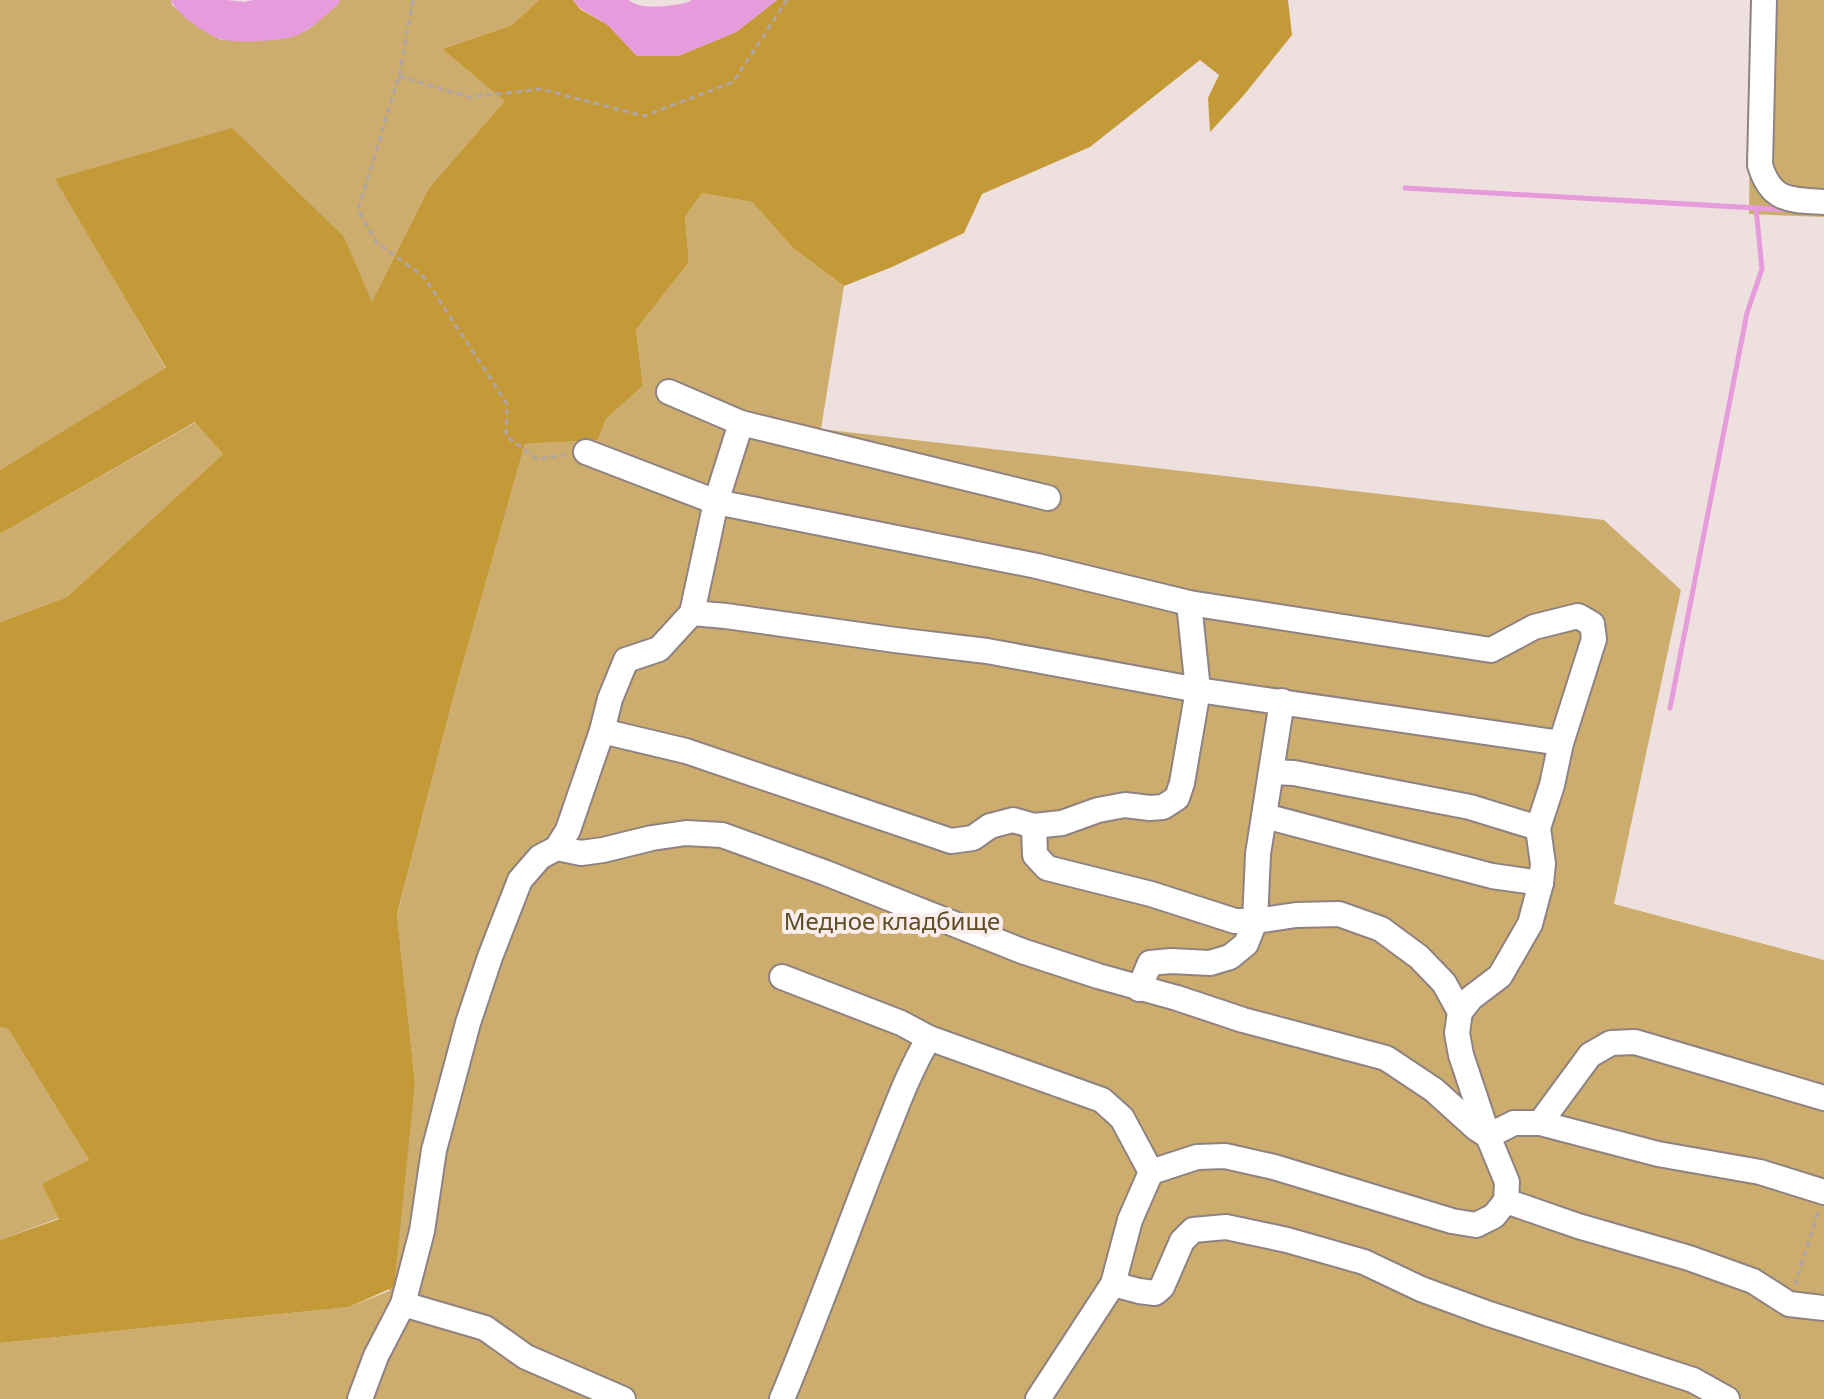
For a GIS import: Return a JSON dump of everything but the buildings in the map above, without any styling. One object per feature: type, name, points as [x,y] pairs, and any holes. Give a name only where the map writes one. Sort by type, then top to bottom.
[{"type":"street","points":[[1764,0],[1760,165],[1765,182],[1778,194],[1798,200],[1824,202]]},
{"type":"street","points":[[669,392],[741,423],[1048,498]]},
{"type":"street","points":[[360,1399],[376,1356],[403,1304],[422,1231],[434,1150],[468,1023],[520,880],[540,857],[557,848],[568,830],[610,699],[626,660],[659,649],[692,613],[716,502],[741,423]]},
{"type":"street","points":[[586,452],[716,502],[1037,566],[1189,603],[1491,650],[1534,627],[1578,616],[1592,624],[1594,639],[1538,828],[1543,864],[1530,924],[1500,976],[1471,998],[1460,1012],[1457,1033],[1461,1055],[1507,1182],[1506,1201],[1494,1216],[1476,1225],[1452,1221],[1274,1167],[1225,1156],[1197,1157],[1151,1172],[1130,1220],[1113,1284],[1038,1399]]},
{"type":"street","points":[[602,731],[686,751],[951,841],[973,838],[990,826],[1013,820],[1034,826],[1062,823],[1098,810],[1125,805],[1163,807],[1177,798],[1182,783],[1198,690],[1189,603]]},
{"type":"street","points":[[692,613],[987,651],[1198,690],[1561,743]]},
{"type":"street","points":[[1139,989],[1150,963],[1210,963],[1230,957],[1246,944],[1255,921],[1258,854],[1282,701]]},
{"type":"street","points":[[1272,772],[1294,773],[1470,807],[1538,828]]},
{"type":"street","points":[[1265,816],[1492,876],[1541,883]]},
{"type":"street","points":[[1034,826],[1035,855],[1047,868],[1151,894],[1235,921],[1339,914],[1381,929],[1419,957],[1444,983],[1460,1012]]},
{"type":"street","points":[[557,848],[581,853],[686,833],[722,835],[1022,951],[1243,1020],[1386,1058],[1434,1090],[1488,1136]]},
{"type":"street","points":[[782,977],[901,1023],[929,1038],[1102,1100],[1122,1118],[1151,1172]]},
{"type":"street","points":[[782,1399],[915,1060],[929,1038]]},
{"type":"street","points":[[1540,1123],[1590,1055],[1611,1043],[1635,1042],[1824,1098]]},
{"type":"street","points":[[1488,1136],[1514,1123],[1540,1123],[1658,1154],[1760,1172],[1822,1200]]},
{"type":"street","points":[[1506,1201],[1753,1281],[1789,1304],[1824,1308]]},
{"type":"street","points":[[1113,1284],[1155,1293],[1162,1287],[1182,1241],[1193,1230],[1226,1227],[1364,1262],[1421,1289],[1489,1314],[1693,1380],[1727,1399]]},
{"type":"street","points":[[403,1304],[485,1328],[526,1357],[623,1399]]},
{"type":"path","points":[[413,0],[399,76],[358,210],[376,242],[424,277],[449,315],[507,404],[506,436],[537,459],[586,452]]},
{"type":"path","points":[[399,76],[469,97],[541,89],[644,116],[733,82],[787,0]]},
{"type":"path","points":[[1789,1304],[1822,1200]]},
{"type":"green space","points":[[0,0],[171,0],[172,5],[196,25],[221,40],[262,40],[291,37],[309,29],[340,0],[539,0],[512,25],[442,49],[506,101],[429,188],[372,303],[343,237],[56,179],[166,369],[0,470]]},
{"type":"green space","points":[[1751,0],[1824,0],[1824,217],[1749,214]]},
{"type":"green space","name":"Медное кладбище","points":[[702,193],[752,202],[793,248],[844,286],[821,429],[1604,520],[1681,590],[1614,904],[1824,960],[1824,1399],[0,1399],[0,1343],[349,1307],[389,1291],[415,1083],[397,916],[455,691],[525,444],[598,440],[606,419],[643,386],[636,330],[689,262],[685,217]]},
{"type":"green space","points":[[196,422],[223,454],[67,597],[0,622],[0,534]]},
{"type":"green space","points":[[0,1027],[8,1029],[89,1160],[59,1218],[0,1240]]},
{"type":"shaded area","points":[[171,0],[340,0],[316,24],[298,35],[277,40],[248,41],[224,40],[210,35],[185,17]]},
{"type":"shaded area","points":[[539,0],[573,0],[580,9],[608,25],[637,56],[678,56],[736,32],[777,0],[1288,0],[1292,35],[1210,132],[1208,98],[1219,75],[1200,60],[1090,147],[982,194],[964,233],[844,286],[793,248],[752,202],[702,193],[685,217],[689,262],[636,330],[643,386],[606,419],[598,440],[525,444],[455,691],[397,915],[415,1083],[394,1287],[349,1307],[0,1343],[0,1240],[59,1219],[42,1184],[89,1160],[8,1029],[0,1027],[0,622],[67,597],[223,454],[195,422],[0,534],[0,470],[166,368],[55,179],[232,128],[344,237],[372,302],[429,188],[505,101],[442,49],[512,25]]},
{"type":"shaded area","points":[[573,0],[629,0],[641,6],[658,7],[691,0],[777,0],[736,32],[678,56],[637,56],[608,25],[580,8]]},
{"type":"waterway","points":[[1405,188],[1791,210]]},
{"type":"waterway","points":[[1670,708],[1747,313],[1762,269],[1756,208]]}]
